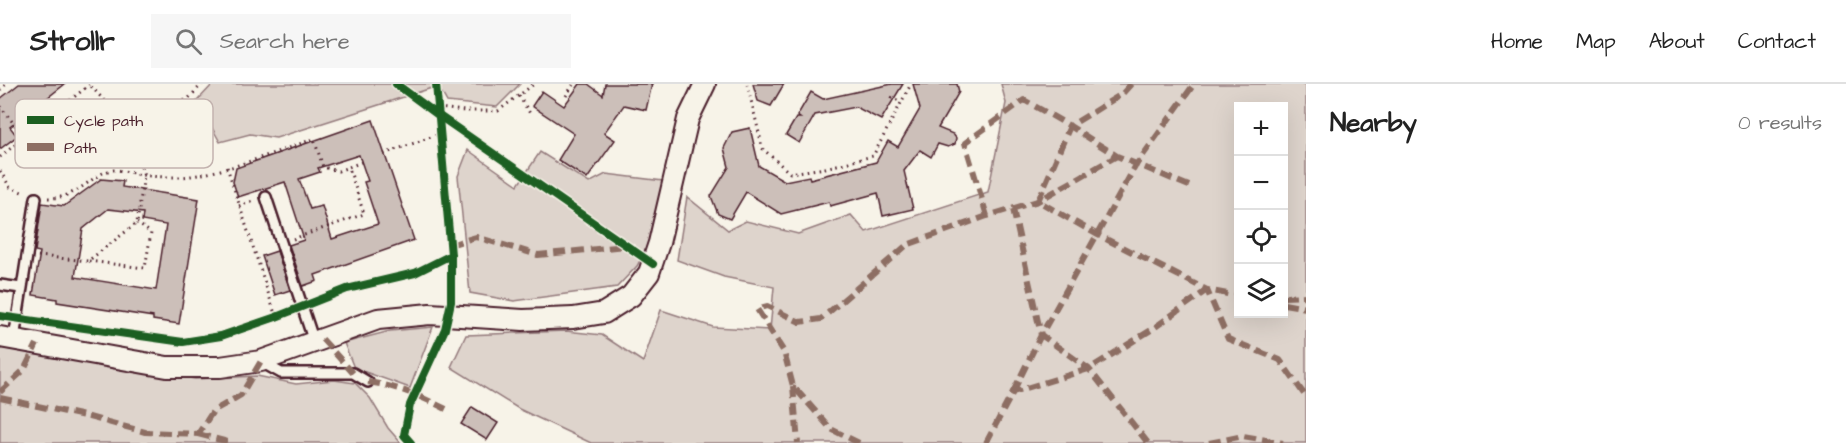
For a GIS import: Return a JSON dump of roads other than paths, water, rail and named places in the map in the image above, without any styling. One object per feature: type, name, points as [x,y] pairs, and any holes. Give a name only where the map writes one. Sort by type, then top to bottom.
[{"type":"street","points":[[7,338],[167,367],[220,367],[261,362],[378,319],[430,314],[523,320],[573,318],[604,313],[631,296],[649,273],[653,264],[688,119],[705,84]]},
{"type":"lane","points":[[266,197],[314,342]]},
{"type":"lane","points":[[7,338],[21,288],[36,198]]},
{"type":"lane","points":[[0,285],[21,288]]},
{"type":"lane","points":[[261,362],[281,373],[353,373],[368,382]]}]
